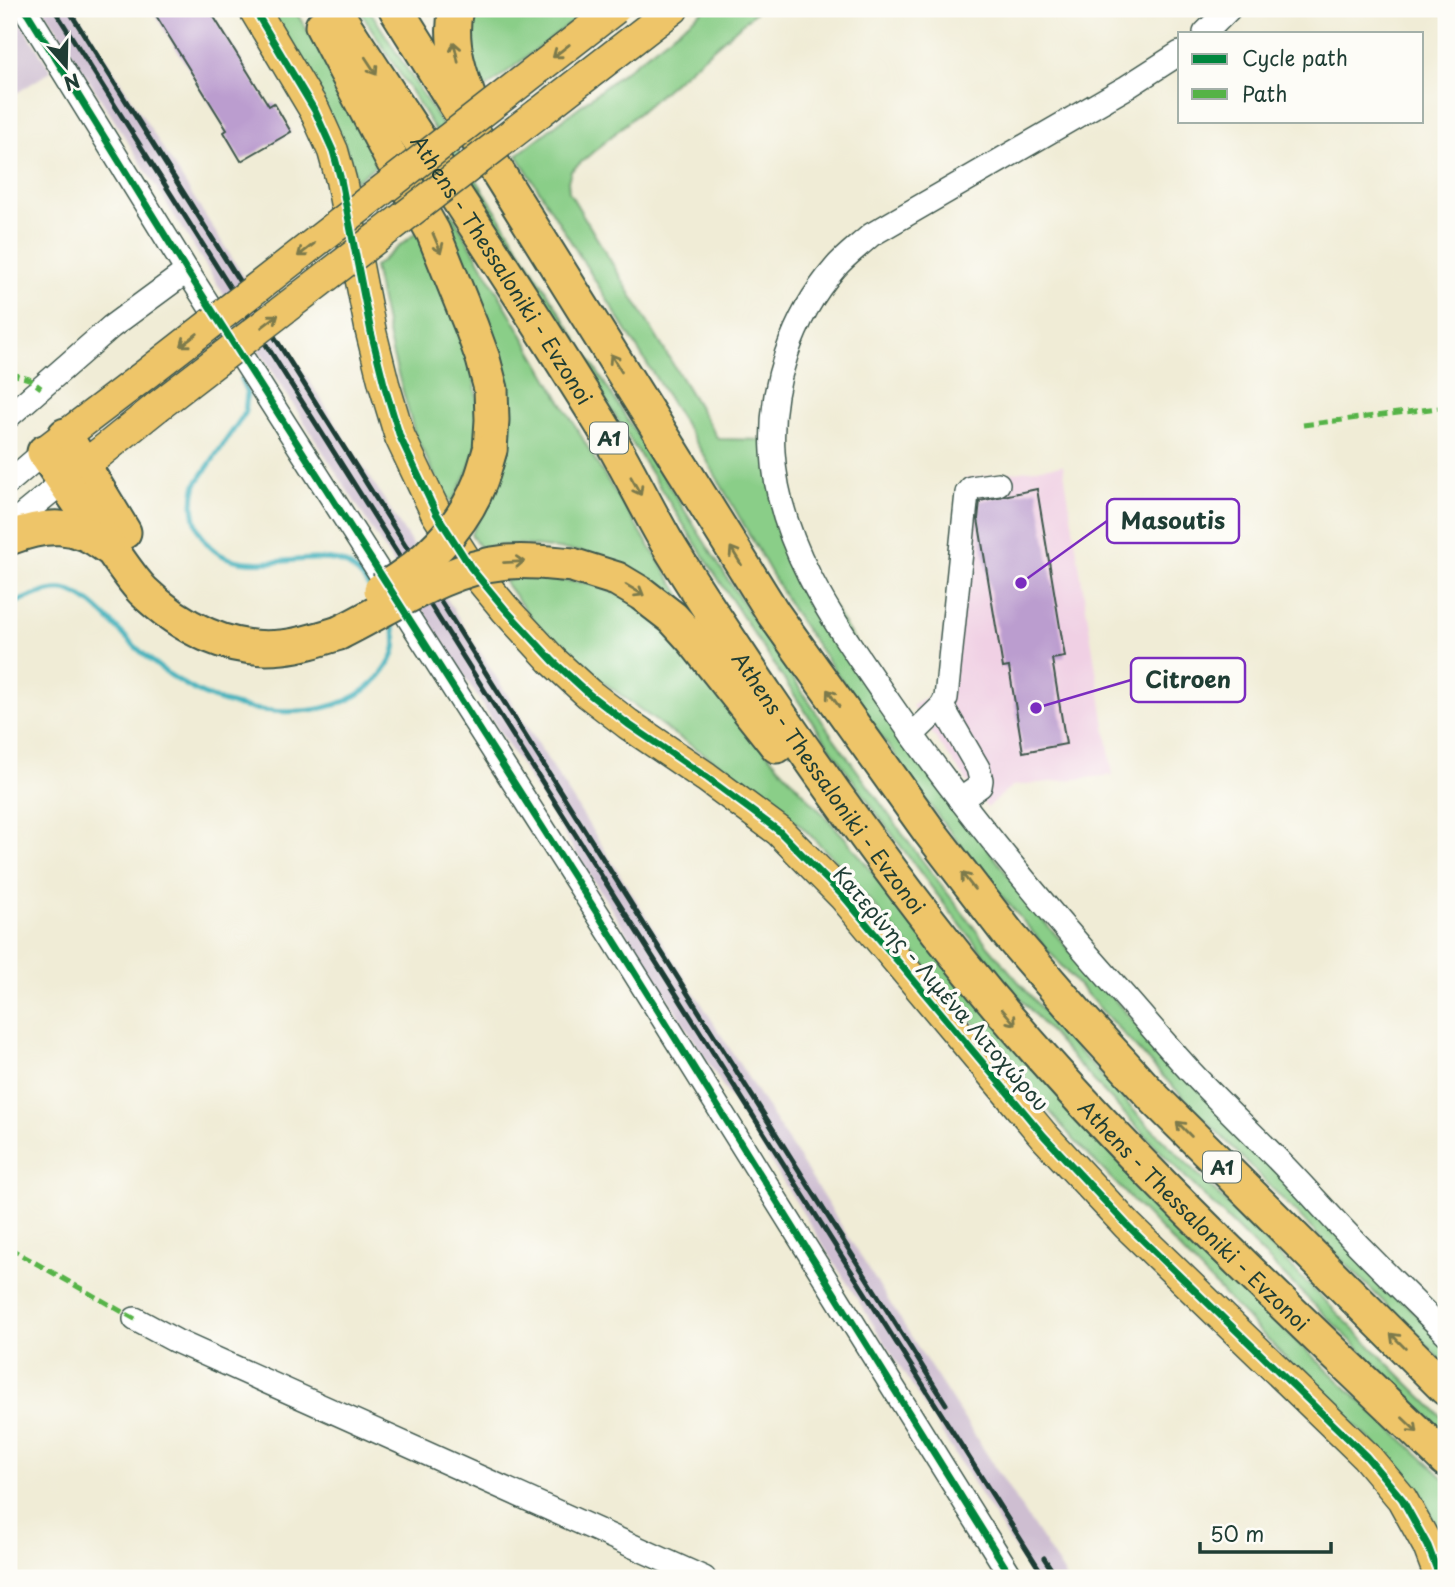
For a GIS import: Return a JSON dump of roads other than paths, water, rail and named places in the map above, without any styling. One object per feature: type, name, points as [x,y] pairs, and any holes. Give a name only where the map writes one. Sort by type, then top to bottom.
[{"type":"highway","points":[[9,538],[45,528],[71,529],[91,536],[106,546],[142,589],[192,629],[225,642],[253,647],[281,647],[310,642],[413,569],[454,527],[469,504],[480,482],[490,450],[491,389],[483,359],[433,232],[313,9]]},
{"type":"highway","name":"Athens - Thessaloniki - Evzonoi","points":[[334,9],[602,425],[667,542],[725,633],[807,755],[887,865],[965,965],[1042,1056],[1117,1138],[1446,1460]]},
{"type":"highway","name":"Α1","points":[[396,9],[773,613],[929,831],[1009,935],[1154,1099],[1446,1389]]},
{"type":"highway","points":[[456,9],[453,39],[460,67],[479,124],[506,184]]},
{"type":"highway","points":[[55,444],[74,474],[120,562]]},
{"type":"highway","points":[[74,474],[123,530],[155,576],[176,596],[199,611],[229,623],[254,628],[335,623],[475,568],[507,562],[537,561],[572,565],[617,579],[673,618],[841,824],[887,865]]},
{"type":"main road","name":"Κατερίνης - Λιμένα Λιτοχώρου","points":[[254,9],[315,111],[333,151],[371,332],[400,437],[436,513],[471,568],[553,661],[589,694],[779,831],[844,897],[1044,1136],[1128,1226],[1366,1456],[1402,1499],[1428,1546],[1440,1578]]},
{"type":"main road","points":[[55,444],[615,9]]},
{"type":"main road","points":[[74,474],[673,9]]},
{"type":"street","points":[[25,9],[187,271],[592,904],[1012,1578]]},
{"type":"street","points":[[1206,32],[1229,9]]},
{"type":"street","points":[[1178,54],[1127,87],[871,235],[836,267],[812,300],[794,331],[787,350],[777,388],[773,420],[776,476],[785,516],[796,547],[817,590],[912,735],[1008,862],[1192,1072],[1446,1333]]},
{"type":"street","points":[[9,416],[111,327],[187,271]]},
{"type":"street","points":[[9,481],[55,444]]},
{"type":"street","points":[[9,526],[74,474]]},
{"type":"street","points":[[912,735],[942,706],[946,698],[967,493],[971,488],[998,484]]},
{"type":"street","points":[[942,706],[978,768],[981,780],[980,786],[960,800]]},
{"type":"street","points":[[135,1319],[176,1341],[704,1578]]},
{"type":"waterway","points":[[241,379],[247,393],[245,413],[196,484],[193,508],[199,531],[211,547],[226,557],[243,562],[320,559],[338,561],[348,565],[370,588]]},
{"type":"waterway","points":[[9,607],[43,592],[64,590],[74,593],[94,606],[130,642],[167,673],[189,687],[224,702],[272,711],[322,708],[345,701],[365,690],[382,674],[394,654],[395,634],[389,620]]},
{"type":"railway","points":[[54,9],[1045,1578]]},
{"type":"railway","points":[[68,9],[946,1404]]},
{"type":"railway","points":[[1044,1558],[1057,1578]]},
{"type":"place","name":"Masoutis","points":[[1021,583]]},
{"type":"place","name":"Citroen","points":[[1036,708]]}]
